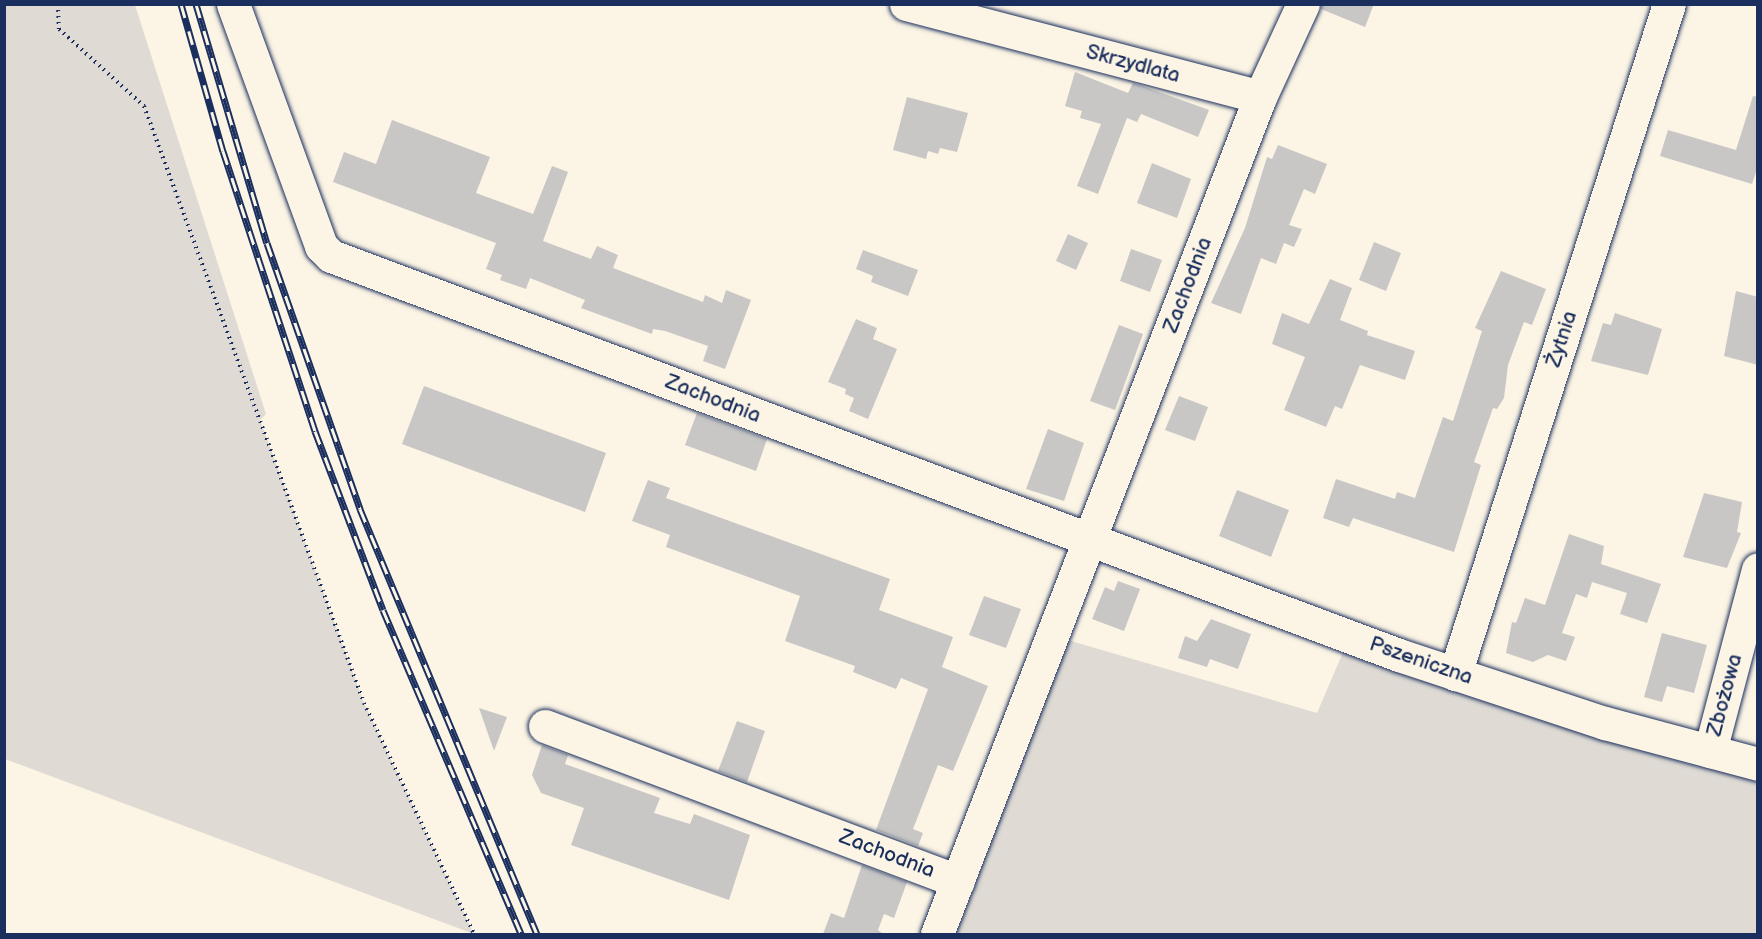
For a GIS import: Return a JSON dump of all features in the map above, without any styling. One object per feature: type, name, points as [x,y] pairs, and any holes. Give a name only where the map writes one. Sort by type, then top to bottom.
[{"type":"street","name":"Zachodnia","points":[[233,4],[321,246],[336,257],[1091,540]]},
{"type":"street","name":"Skrzydlata","points":[[906,4],[1260,97]]},
{"type":"street","points":[[1260,97],[1303,4]]},
{"type":"street","name":"Żytnia","points":[[1455,674],[1668,4]]},
{"type":"street","name":"Zachodnia","points":[[937,934],[1091,540],[1260,97]]},
{"type":"street","name":"Pszeniczna","points":[[1091,540],[1455,674],[1758,764]]},
{"type":"street","name":"Zbożowa","points":[[1710,751],[1758,569]]},
{"type":"street","name":"Zachodnia","points":[[545,726],[958,881]]},
{"type":"path","points":[[58,4],[59,29],[144,106],[364,703],[474,934]]},
{"type":"shaded area","points":[[4,5],[135,5],[266,414],[260,420],[364,703],[474,934],[5,759]]},
{"type":"shaded area","points":[[1054,636],[1317,713],[1350,636],[1757,764],[1757,934],[937,934]]},
{"type":"building","points":[[1321,4],[1374,4],[1365,27],[1321,9]]},
{"type":"building","points":[[1075,72],[1128,93],[1133,83],[1209,110],[1198,137],[1141,114],[1137,122],[1127,118],[1098,194],[1077,186],[1101,124],[1080,118],[1082,111],[1065,106]]},
{"type":"building","points":[[1753,96],[1758,97],[1758,166],[1752,184],[1660,156],[1668,130],[1736,150]]},
{"type":"building","points":[[907,97],[968,113],[957,152],[940,148],[938,154],[928,151],[926,159],[893,150]]},
{"type":"building","points":[[392,120],[490,157],[476,193],[533,214],[552,166],[568,172],[543,241],[591,259],[597,246],[618,255],[613,268],[703,302],[705,295],[722,303],[726,290],[751,300],[725,369],[703,361],[708,346],[665,331],[653,329],[652,334],[581,308],[585,300],[530,278],[526,289],[500,280],[502,275],[486,269],[496,243],[333,182],[344,152],[376,164]]},
{"type":"building","points":[[1278,145],[1327,164],[1315,194],[1304,189],[1289,225],[1302,229],[1294,247],[1284,243],[1276,264],[1261,258],[1241,314],[1211,303],[1245,228],[1267,157],[1272,159]]},
{"type":"building","points":[[1152,163],[1191,179],[1177,218],[1137,203]]},
{"type":"building","points":[[1068,234],[1088,243],[1076,270],[1056,261]]},
{"type":"building","points":[[1374,242],[1401,253],[1386,291],[1359,280]]},
{"type":"building","points":[[1131,249],[1162,260],[1150,292],[1120,281]]},
{"type":"building","points":[[863,250],[918,270],[908,296],[871,282],[873,276],[856,269]]},
{"type":"building","points":[[1501,271],[1546,289],[1532,325],[1524,322],[1508,365],[1504,398],[1497,409],[1493,408],[1474,462],[1481,465],[1454,552],[1353,518],[1349,527],[1323,518],[1336,479],[1395,499],[1397,492],[1415,498],[1443,417],[1453,421],[1482,331],[1475,328]]},
{"type":"building","points":[[1330,279],[1352,288],[1340,320],[1368,331],[1367,335],[1415,351],[1405,380],[1360,365],[1342,409],[1335,406],[1326,427],[1284,410],[1305,357],[1272,344],[1282,313],[1309,324]]},
{"type":"building","points":[[1736,291],[1758,297],[1758,365],[1724,356]]},
{"type":"building","points":[[1615,313],[1662,329],[1648,375],[1591,361],[1603,323],[1611,325]]},
{"type":"building","points":[[856,319],[877,328],[873,339],[897,349],[868,419],[849,411],[854,398],[845,394],[846,389],[828,382]]},
{"type":"building","points":[[1119,325],[1143,334],[1115,410],[1090,401]]},
{"type":"building","points":[[424,386],[606,453],[585,512],[402,444]]},
{"type":"building","points":[[1179,396],[1208,407],[1195,441],[1165,430]]},
{"type":"building","points":[[697,413],[767,439],[756,471],[685,445]]},
{"type":"building","points":[[1048,429],[1084,443],[1064,501],[1026,489]]},
{"type":"building","points":[[648,480],[670,488],[666,498],[890,579],[879,610],[953,637],[942,667],[988,686],[953,771],[938,765],[913,829],[923,833],[918,846],[876,830],[928,689],[901,678],[896,689],[853,672],[855,666],[785,641],[800,596],[666,547],[670,535],[632,521]]},
{"type":"building","points":[[1237,490],[1289,510],[1271,557],[1219,536]]},
{"type":"building","points":[[1704,493],[1742,502],[1737,532],[1741,533],[1727,568],[1683,557]]},
{"type":"building","points":[[1569,534],[1604,546],[1601,564],[1661,584],[1647,623],[1620,614],[1627,593],[1592,582],[1587,598],[1576,594],[1562,633],[1575,637],[1566,661],[1548,655],[1533,662],[1506,653],[1512,622],[1516,623],[1525,598],[1545,605]]},
{"type":"building","points":[[1118,581],[1140,589],[1124,631],[1092,619],[1105,587],[1114,591]]},
{"type":"building","points":[[984,596],[1021,609],[1006,648],[969,635]]},
{"type":"building","points":[[1211,619],[1251,634],[1238,669],[1210,659],[1207,667],[1178,658],[1185,636],[1197,641]]},
{"type":"building","points":[[1662,633],[1707,645],[1694,693],[1667,686],[1662,702],[1644,697]]},
{"type":"building","points":[[479,708],[507,717],[494,751]]},
{"type":"building","points":[[737,721],[765,731],[747,782],[718,771]]},
{"type":"building","points":[[542,745],[568,755],[565,764],[660,798],[654,813],[690,824],[694,814],[750,835],[729,900],[571,845],[584,808],[541,793],[532,775]]},
{"type":"building","points":[[862,865],[907,882],[894,918],[884,914],[878,930],[883,934],[823,934],[831,913],[844,918]]},
{"type":"railway","points":[[181,4],[223,151],[315,431],[383,610],[521,934]]},
{"type":"railway","points":[[196,4],[267,243],[360,509],[537,934]]}]
